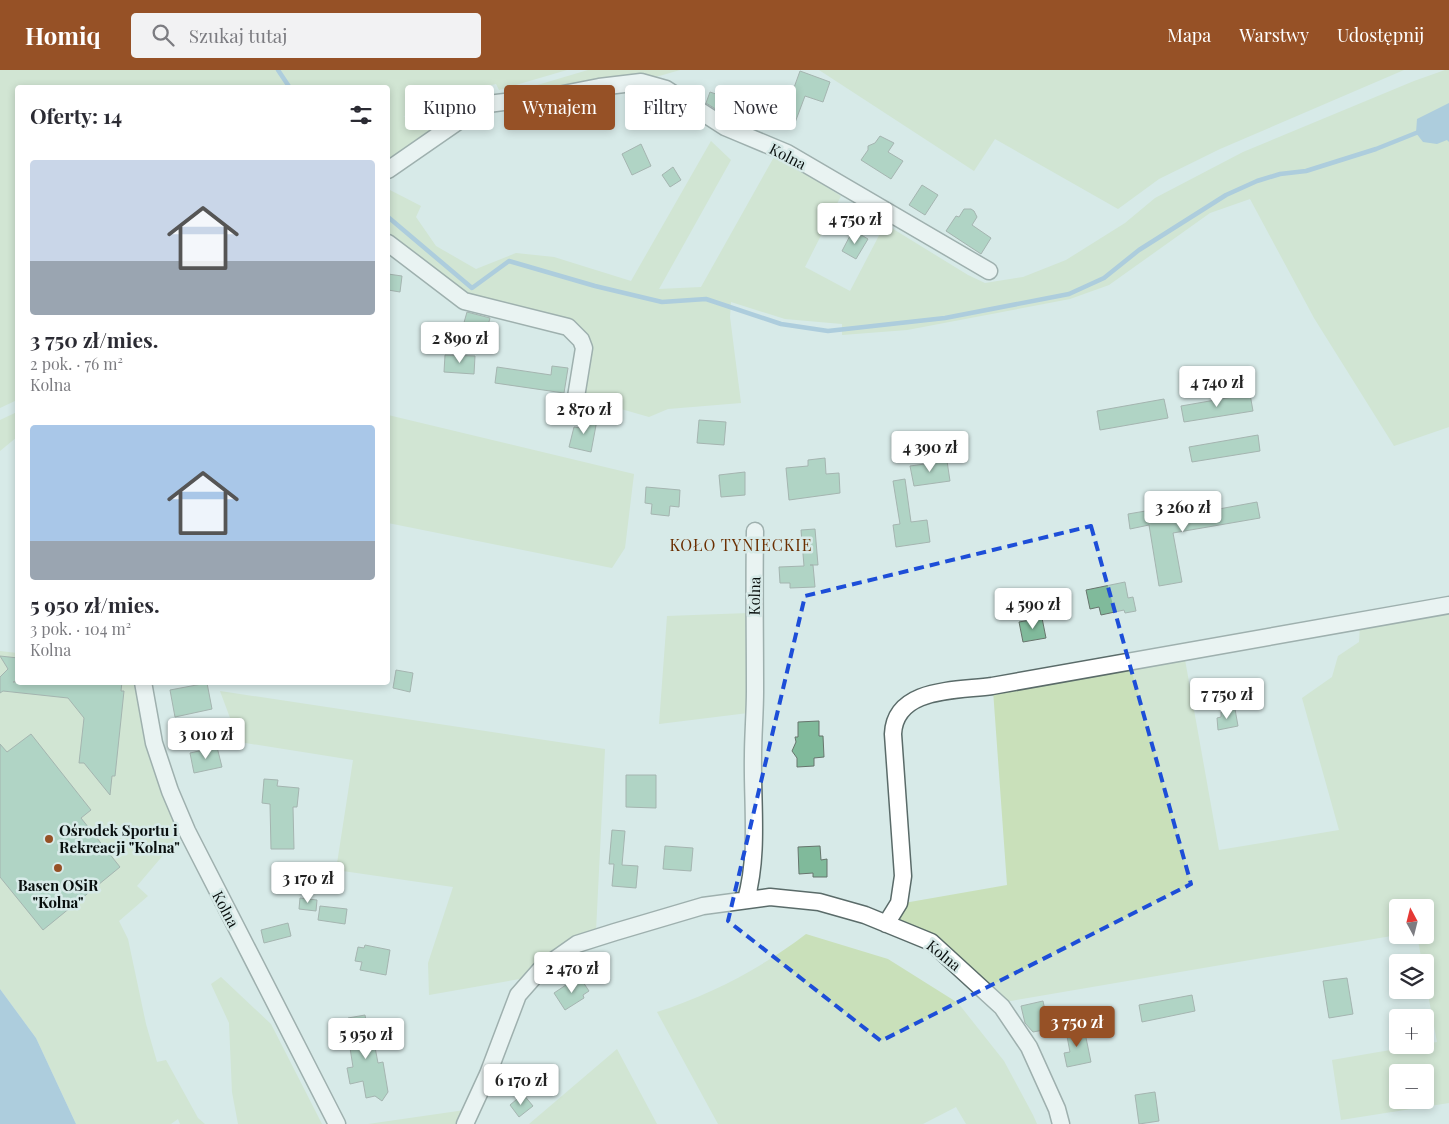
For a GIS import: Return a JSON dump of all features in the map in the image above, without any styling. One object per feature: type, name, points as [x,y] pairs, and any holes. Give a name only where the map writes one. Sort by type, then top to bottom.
[{"type":"street","name":"Kolna","points":[[390,169],[466,116],[488,104],[640,82],[666,89],[724,127],[787,153],[989,271]]},
{"type":"street","points":[[390,245],[464,301],[568,327],[581,340],[584,348],[576,397]]},
{"type":"street","name":"Kolna","points":[[746,900],[751,881],[754,829],[753,758],[755,693],[753,613],[755,531]]},
{"type":"street","points":[[886,924],[899,904],[903,876],[893,734],[894,724],[906,705],[926,695],[992,686],[1449,605]]},
{"type":"street","name":"Kolna","points":[[144,685],[154,743],[170,790],[187,831],[337,1124]]},
{"type":"street","name":"Kolna","points":[[465,1124],[488,1074],[518,995],[540,970],[577,944],[703,906],[770,897],[819,902],[865,915],[930,942],[1002,1007],[1029,1046],[1062,1124]]},
{"type":"highlighted area","points":[[1091,526],[1191,884],[881,1041],[728,921],[805,596]]},
{"type":"green space","points":[[0,70],[567,70],[516,85],[504,85],[504,89],[499,90],[496,84],[405,85],[405,116],[403,117],[405,116],[405,130],[440,130],[390,163],[390,85],[15,85],[15,401],[0,408]]},
{"type":"green space","points":[[588,70],[680,70],[649,79],[598,85],[537,85]]},
{"type":"green space","points":[[819,70],[1404,70],[1220,149],[1159,179],[1118,209],[995,139],[974,171]]},
{"type":"green space","points":[[1449,70],[1449,427],[1394,446],[1314,318],[1250,199],[1210,213],[1109,285],[1070,299],[907,330],[842,335],[842,324],[785,319],[731,302],[730,317],[741,403],[668,409],[649,417],[583,398],[588,342],[467,296],[390,239],[390,190],[421,206],[416,217],[436,246],[476,269],[516,253],[554,257],[631,281],[711,141],[731,160],[659,289],[701,287],[774,157],[808,175],[841,196],[805,267],[850,291],[885,224],[968,275],[985,283],[1023,277],[1066,260],[1125,223],[1155,198],[1243,152],[1414,81]]},
{"type":"green space","points":[[15,413],[15,439],[0,451],[0,420]]},
{"type":"green space","points":[[390,415],[634,474],[625,548],[612,568],[390,523]]},
{"type":"green space","points":[[1449,609],[1449,1103],[1434,1105],[1434,1064],[1389,1064],[1389,1109],[1411,1109],[1341,1120],[1332,1060],[1389,1050],[1389,1054],[1434,1054],[1434,1043],[1437,1042],[1434,1026],[1434,1009],[1431,1009],[1429,999],[1434,999],[1434,954],[1421,954],[1419,944],[1434,944],[1434,899],[1389,899],[1389,936],[1005,1002],[897,919],[904,903],[1007,885],[993,690],[1184,654],[1219,850],[1339,830],[1302,698],[1332,677],[1338,656],[1359,642],[1360,626]]},
{"type":"green space","points":[[749,613],[748,713],[659,724],[667,616]]},
{"type":"green space","points":[[0,651],[15,653],[15,685],[140,685],[181,834],[137,886],[148,896],[119,921],[128,939],[146,1024],[157,1062],[166,1060],[198,1118],[205,1124],[180,1124],[178,1119],[171,1124],[76,1124],[36,1038],[0,989]]},
{"type":"green space","points":[[220,691],[605,749],[596,931],[551,951],[525,978],[429,995],[428,963],[453,887],[336,870],[353,760],[239,742]]},
{"type":"green space","points":[[806,934],[888,959],[958,1003],[1004,1061],[1037,1124],[966,1124],[956,1107],[923,1124],[718,1124],[657,1012],[716,989],[772,958]]},
{"type":"green space","points":[[221,977],[271,1024],[322,1124],[238,1124],[232,1092],[229,1023],[211,984]]},
{"type":"green space","points":[[617,1049],[657,1124],[529,1124]]},
{"type":"green space","points":[[465,1110],[458,1124],[368,1124]]},
{"type":"water","points":[[1449,103],[1449,142],[1447,140],[1437,144],[1423,142],[1416,133],[1417,119]]},
{"type":"water","points":[[0,989],[36,1038],[76,1124],[0,1124]]},
{"type":"building","points":[[800,71],[830,82],[823,102],[805,96],[796,120],[795,85]]},
{"type":"building","points":[[710,92],[715,94],[715,109],[706,103]]},
{"type":"building","points":[[880,136],[894,143],[888,152],[903,161],[891,179],[861,160],[868,150],[868,146],[875,143]]},
{"type":"building","points":[[641,144],[651,166],[632,175],[622,154]]},
{"type":"building","points":[[673,167],[681,180],[670,187],[662,175]]},
{"type":"building","points":[[922,185],[938,195],[925,215],[909,205]]},
{"type":"building","points":[[964,209],[974,211],[977,217],[972,225],[991,238],[981,254],[946,231],[956,216],[959,217]]},
{"type":"building","points":[[853,230],[868,239],[856,259],[842,251]]},
{"type":"building","points":[[390,274],[402,276],[400,292],[390,290]]},
{"type":"building","points":[[467,312],[490,318],[486,333],[463,326]]},
{"type":"building","points":[[445,355],[475,356],[474,374],[444,372]]},
{"type":"building","points":[[552,366],[568,368],[564,393],[495,383],[497,367],[551,375]]},
{"type":"building","points":[[1250,394],[1253,411],[1184,422],[1181,406]]},
{"type":"building","points":[[1164,399],[1168,418],[1100,430],[1097,411]]},
{"type":"building","points":[[584,417],[597,420],[591,452],[569,447],[574,427],[581,428]]},
{"type":"building","points":[[699,420],[726,422],[724,445],[697,443]]},
{"type":"building","points":[[1258,435],[1260,451],[1192,462],[1189,447]]},
{"type":"building","points":[[825,458],[826,474],[839,473],[840,493],[789,500],[786,468],[808,466],[808,460]]},
{"type":"building","points":[[947,461],[950,481],[914,486],[910,466]]},
{"type":"building","points":[[745,472],[745,495],[721,497],[719,475]]},
{"type":"building","points":[[905,479],[911,522],[927,520],[930,542],[896,547],[893,525],[900,524],[893,481]]},
{"type":"building","points":[[646,487],[680,490],[679,507],[670,506],[669,516],[651,514],[652,504],[645,503]]},
{"type":"building","points":[[1257,502],[1260,518],[1173,533],[1182,582],[1159,586],[1149,525],[1130,529],[1128,514],[1169,507],[1170,518]]},
{"type":"building","points":[[815,529],[818,565],[813,565],[815,587],[790,588],[790,583],[780,583],[779,567],[804,566],[801,530]]},
{"type":"building","points":[[1125,582],[1128,598],[1133,597],[1136,611],[1125,613],[1124,610],[1101,615],[1099,607],[1090,609],[1086,590]]},
{"type":"building","points":[[1042,618],[1046,638],[1023,642],[1019,622]]},
{"type":"building","points":[[0,656],[15,658],[15,681],[13,682],[15,682],[15,685],[122,685],[121,691],[124,691],[115,776],[112,776],[110,795],[84,763],[79,763],[84,718],[68,698],[3,691],[0,693],[0,677],[8,669]]},
{"type":"building","points":[[396,670],[413,673],[410,692],[393,688]]},
{"type":"building","points":[[207,685],[212,709],[175,717],[170,690]]},
{"type":"building","points":[[1235,709],[1238,726],[1218,730],[1217,718],[1221,717],[1221,712]]},
{"type":"building","points":[[819,721],[819,736],[823,736],[824,757],[814,758],[814,766],[797,767],[797,758],[792,751],[796,742],[795,737],[798,737],[798,722]]},
{"type":"building","name":"Ośrodek Sportu i Rekreacji \"Kolna\"","points":[[31,734],[91,810],[81,818],[120,867],[43,930],[0,877],[0,744],[7,752]]},
{"type":"building","points":[[217,747],[222,767],[194,773],[190,753]]},
{"type":"building","points":[[626,775],[656,775],[656,808],[626,807]]},
{"type":"building","points":[[264,779],[278,780],[277,786],[299,788],[297,807],[293,807],[294,849],[271,849],[270,804],[262,803]]},
{"type":"building","points":[[612,830],[625,831],[622,865],[638,866],[636,888],[612,886],[614,864],[609,864]]},
{"type":"building","points":[[665,846],[693,848],[691,871],[663,869]]},
{"type":"building","points":[[820,846],[821,860],[827,859],[827,877],[813,877],[813,873],[799,874],[798,847]]},
{"type":"building","points":[[300,898],[317,900],[316,911],[299,909]]},
{"type":"building","points":[[320,906],[347,909],[345,924],[318,920]]},
{"type":"building","points":[[288,923],[291,936],[264,943],[261,930]]},
{"type":"building","points":[[365,945],[390,950],[386,975],[360,970],[362,962],[355,961],[358,947],[364,948]]},
{"type":"building","points":[[1347,978],[1353,1014],[1329,1018],[1323,981]]},
{"type":"building","points":[[581,979],[589,991],[583,995],[584,998],[565,1010],[554,993],[572,981],[574,984]]},
{"type":"building","points":[[1192,995],[1195,1011],[1142,1022],[1139,1005]]},
{"type":"building","points":[[1043,1001],[1049,1029],[1033,1032],[1025,1023],[1021,1006]]},
{"type":"building","points":[[365,1015],[367,1027],[371,1026],[378,1063],[383,1062],[388,1092],[382,1101],[375,1096],[366,1098],[363,1081],[350,1084],[347,1068],[353,1067],[348,1035],[351,1035],[348,1018]]},
{"type":"building","points":[[1084,1028],[1091,1062],[1067,1067],[1064,1053],[1070,1052],[1066,1031]]},
{"type":"building","points":[[1155,1092],[1159,1121],[1139,1124],[1135,1095]]},
{"type":"building","points":[[523,1094],[533,1106],[519,1117],[510,1105]]},
{"type":"waterway","points":[[278,70],[288,85]]},
{"type":"waterway","points":[[390,219],[472,288],[509,261],[595,286],[662,302],[706,299],[781,324],[828,331],[945,318],[1069,294],[1104,278],[1139,250],[1226,195],[1257,181],[1280,174],[1306,171],[1376,149],[1421,131]]},
{"type":"place","name":"Ośrodek Sportu i Rekreacji \"Kolna\"","points":[[49,839]]},
{"type":"place","name":"Basen OSiR \"Kolna\"","points":[[58,868]]},
{"type":"district","name":"KOŁO TYNIECKIE","points":[[741,544]]}]
